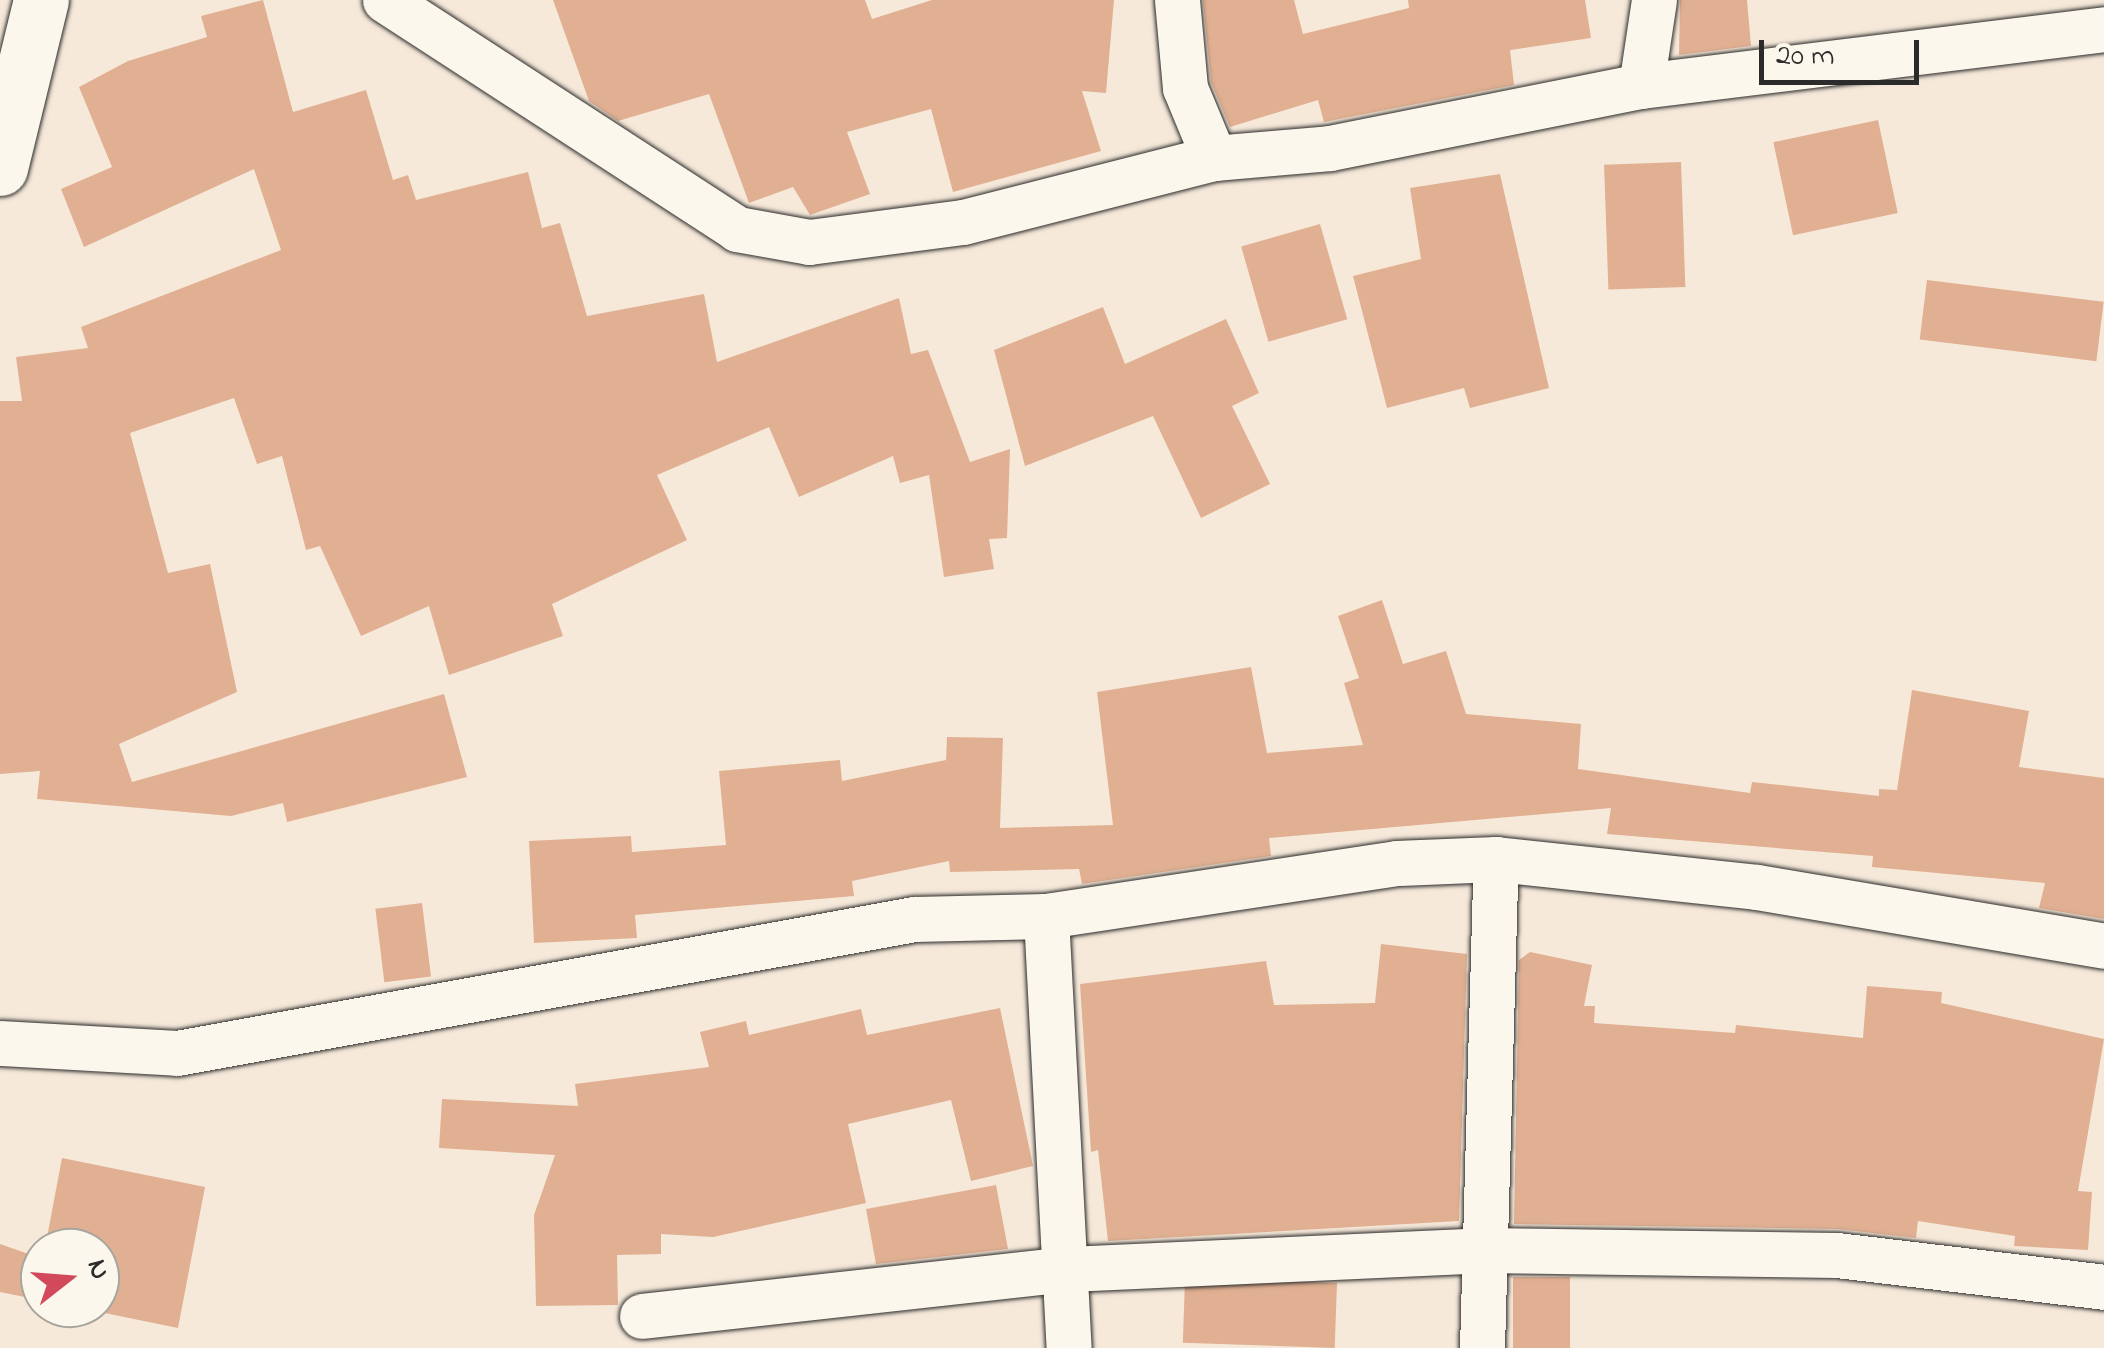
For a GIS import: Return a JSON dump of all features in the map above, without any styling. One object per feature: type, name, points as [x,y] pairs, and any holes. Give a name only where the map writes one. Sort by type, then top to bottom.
[{"type":"street","points":[[0,168],[15,65],[42,0]]},
{"type":"street","points":[[1178,0],[1186,88],[1214,158]]},
{"type":"street","points":[[1641,86],[1654,0]]},
{"type":"street","points":[[406,4],[737,228],[809,242],[963,222],[1214,158],[1349,145],[1641,86],[2104,29]]},
{"type":"street","points":[[1482,1348],[1496,858]]},
{"type":"street","points":[[0,1043],[177,1053],[914,919],[1046,916],[1397,862],[1496,858],[1758,887],[2104,946]]},
{"type":"street","points":[[1046,916],[1068,1269],[1069,1348]]},
{"type":"street","points":[[642,1316],[1068,1269],[1483,1250],[1836,1255],[2104,1286]]},
{"type":"building","points":[[263,0],[293,112],[366,90],[393,180],[408,175],[416,200],[528,172],[542,228],[560,223],[587,316],[704,294],[717,362],[899,298],[911,354],[928,350],[970,462],[1010,449],[1007,538],[989,539],[994,569],[944,577],[929,475],[900,483],[893,456],[799,497],[769,427],[657,475],[687,540],[552,604],[563,636],[449,675],[429,606],[361,636],[320,546],[306,550],[282,456],[257,464],[234,398],[130,433],[168,573],[210,564],[237,692],[119,744],[132,782],[444,694],[467,777],[287,822],[283,803],[231,816],[37,799],[40,771],[0,774],[0,401],[22,401],[16,357],[88,348],[81,327],[281,250],[254,169],[84,247],[61,189],[112,167],[79,87],[128,61],[207,37],[201,16]]},
{"type":"building","points":[[553,0],[865,0],[872,19],[932,0],[1114,0],[1106,93],[1082,91],[1101,151],[953,192],[931,109],[847,132],[870,194],[810,215],[793,187],[749,203],[709,94],[618,121],[589,101]]},
{"type":"building","points":[[1203,0],[1294,0],[1303,34],[1409,8],[1408,0],[1585,0],[1591,38],[1510,50],[1514,85],[1324,122],[1318,100],[1230,127],[1211,82]]},
{"type":"building","points":[[1680,0],[1747,0],[1751,46],[1679,55]]},
{"type":"building","points":[[1878,120],[1898,213],[1793,235],[1773,142]]},
{"type":"building","points":[[1681,162],[1685,287],[1608,290],[1604,165]]},
{"type":"building","points":[[1500,174],[1549,388],[1470,408],[1464,388],[1387,408],[1353,276],[1421,259],[1410,188]]},
{"type":"building","points":[[1320,224],[1347,319],[1268,342],[1241,247]]},
{"type":"building","points":[[1927,280],[2104,302],[2096,361],[1920,340]]},
{"type":"building","points":[[1103,307],[1125,364],[1226,319],[1259,393],[1232,406],[1270,484],[1201,518],[1153,416],[1025,466],[994,350]]},
{"type":"building","points":[[1382,600],[1403,664],[1446,651],[1466,714],[1581,724],[1578,769],[1750,793],[1752,782],[1879,796],[1879,789],[1897,790],[1912,690],[2029,711],[2019,767],[2104,778],[2104,919],[2039,908],[2045,883],[1872,867],[1873,856],[1607,834],[1611,808],[1269,838],[1271,856],[1082,884],[1079,869],[950,872],[949,861],[852,881],[854,896],[635,915],[637,938],[534,943],[529,841],[631,836],[632,852],[726,845],[719,771],[840,760],[842,781],[946,760],[947,737],[1003,738],[1000,828],[1113,825],[1097,692],[1251,667],[1267,753],[1363,745],[1344,683],[1359,678],[1338,616]]},
{"type":"building","points":[[422,903],[431,976],[384,982],[375,909]]},
{"type":"building","points":[[1381,944],[1467,954],[1459,1221],[1108,1241],[1098,1150],[1091,1152],[1080,984],[1266,961],[1274,1005],[1375,1003]]},
{"type":"building","points":[[1530,952],[1592,965],[1584,1006],[1595,1006],[1594,1023],[1735,1033],[1736,1025],[1863,1038],[1867,986],[1942,992],[1941,1003],[2104,1039],[2078,1191],[2092,1192],[2088,1250],[2014,1246],[2015,1236],[1918,1221],[1916,1238],[1838,1229],[1514,1224],[1519,960]]},
{"type":"building","points":[[1000,1008],[1033,1166],[971,1181],[951,1100],[848,1124],[866,1203],[713,1237],[661,1234],[661,1254],[617,1255],[618,1305],[536,1306],[534,1215],[555,1155],[439,1148],[442,1099],[578,1106],[575,1084],[709,1067],[700,1032],[746,1021],[749,1035],[861,1009],[867,1035]]},
{"type":"building","points":[[62,1158],[205,1187],[178,1328],[120,1316],[120,1228],[49,1228]]},
{"type":"building","points":[[996,1185],[1008,1249],[876,1264],[866,1209]]},
{"type":"building","points":[[0,1244],[20,1251],[20,1296],[0,1292]]},
{"type":"building","points":[[1513,1277],[1570,1277],[1570,1348],[1513,1348]]},
{"type":"building","points":[[1185,1278],[1337,1283],[1335,1348],[1183,1343]]}]
